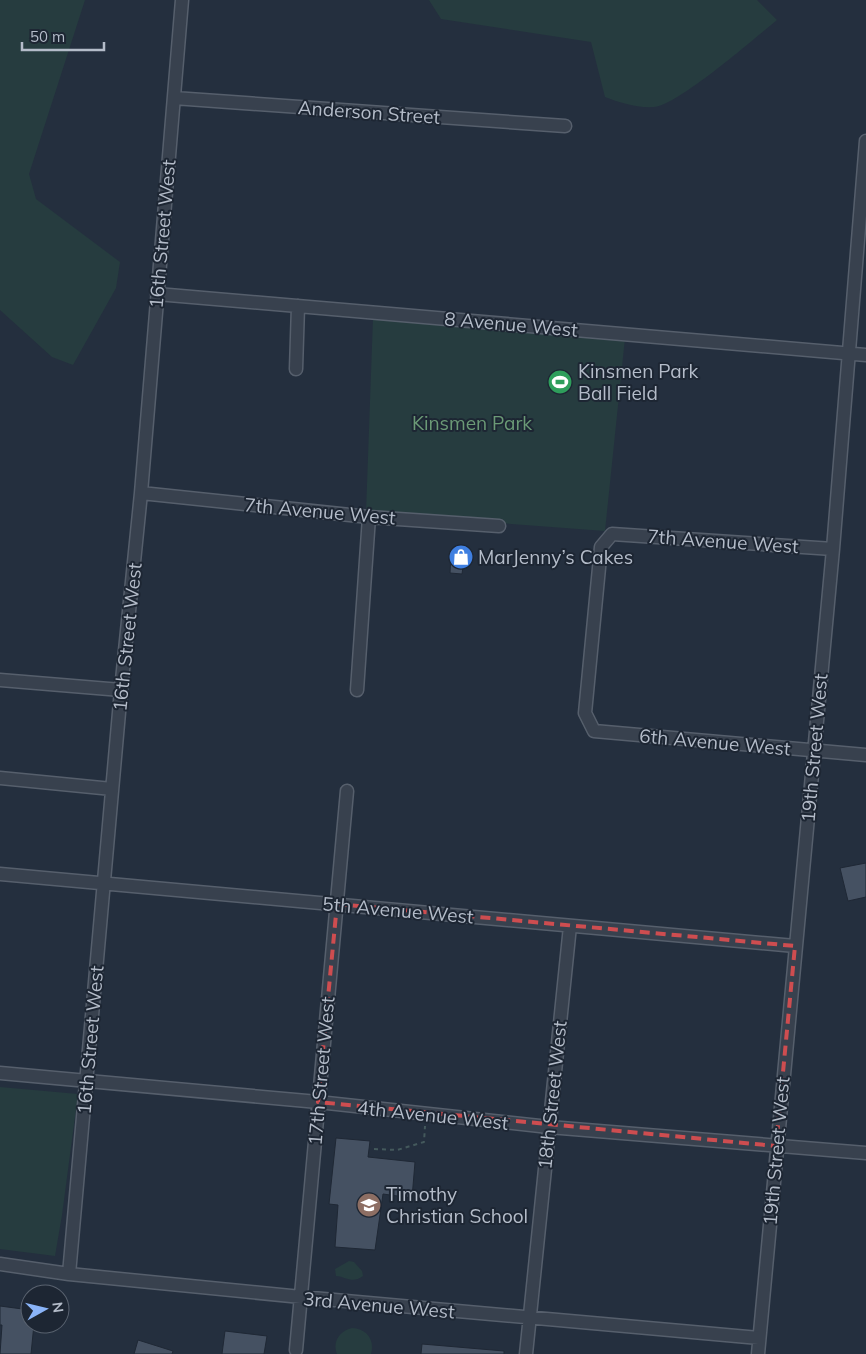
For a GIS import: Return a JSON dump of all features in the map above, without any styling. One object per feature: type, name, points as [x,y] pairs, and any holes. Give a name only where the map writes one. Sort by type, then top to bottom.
[{"type":"street","name":"16th Street West","points":[[69,1274],[121,690],[141,493],[182,0]]},
{"type":"street","name":"Anderson Street","points":[[174,98],[564,126]]},
{"type":"street","name":"19th Street West","points":[[758,1354],[813,751],[834,548],[866,141]]},
{"type":"street","name":"8 Avenue West","points":[[157,294],[866,355]]},
{"type":"street","points":[[296,369],[298,306]]},
{"type":"street","name":"7th Avenue West","points":[[141,493],[369,517],[499,526]]},
{"type":"street","points":[[357,690],[369,517]]},
{"type":"street","name":"7th Avenue West","points":[[594,731],[585,713],[601,546],[612,534],[834,548]]},
{"type":"street","points":[[0,680],[121,690]]},
{"type":"street","name":"6th Avenue West","points":[[594,731],[866,755]]},
{"type":"street","points":[[0,778],[112,789]]},
{"type":"street","name":"17th Street West","points":[[296,1350],[347,791]]},
{"type":"street","name":"5th Avenue West","points":[[0,874],[795,946]]},
{"type":"street","name":"18th Street West","points":[[526,1354],[528,1319],[570,926]]},
{"type":"street","name":"4th Avenue West","points":[[0,1073],[318,1102],[549,1127],[866,1153]]},
{"type":"street","name":"3rd Avenue West","points":[[0,1264],[69,1274],[301,1297],[528,1319],[759,1338]]},
{"type":"path","points":[[374,1148],[397,1150],[424,1142],[426,1114]]},
{"type":"highlighted area","points":[[337,904],[795,946],[776,1146],[318,1102]]},
{"type":"green space","points":[[0,0],[85,0],[29,174],[36,199],[120,262],[116,288],[73,365],[52,357],[0,310]]},
{"type":"green space","points":[[429,0],[757,0],[777,20],[716,70],[680,96],[665,104],[654,107],[641,107],[605,97],[591,42],[441,19]]},
{"type":"green space","name":"Kinsmen Park","points":[[373,318],[625,338],[605,531],[366,513]]},
{"type":"green space","points":[[0,1087],[78,1094],[55,1256],[0,1249]]},
{"type":"green space","points":[[349,1261],[354,1262],[362,1271],[363,1276],[353,1280],[336,1276],[335,1269]]},
{"type":"green space","points":[[352,1328],[362,1331],[369,1336],[372,1344],[371,1354],[337,1354],[336,1341],[338,1337]]},
{"type":"building","points":[[451,552],[465,553],[462,574],[450,573]]},
{"type":"building","points":[[866,863],[866,897],[848,901],[840,868]]},
{"type":"building","points":[[336,1138],[370,1141],[368,1157],[415,1162],[412,1198],[383,1194],[375,1250],[335,1247],[338,1205],[329,1204]]},
{"type":"building","points":[[0,1306],[20,1309],[20,1334],[33,1334],[31,1354],[0,1354],[2,1325],[0,1325]]},
{"type":"building","points":[[225,1331],[267,1336],[264,1354],[222,1354]]},
{"type":"building","points":[[138,1340],[173,1351],[172,1354],[134,1354]]},
{"type":"building","points":[[422,1344],[504,1351],[504,1354],[421,1354]]},
{"type":"place","name":"Kinsmen Park Ball Field","points":[[560,382]]},
{"type":"place","name":"MarJenny’s Cakes","points":[[461,557]]},
{"type":"place","name":"Timothy Christian School","points":[[369,1205]]}]
